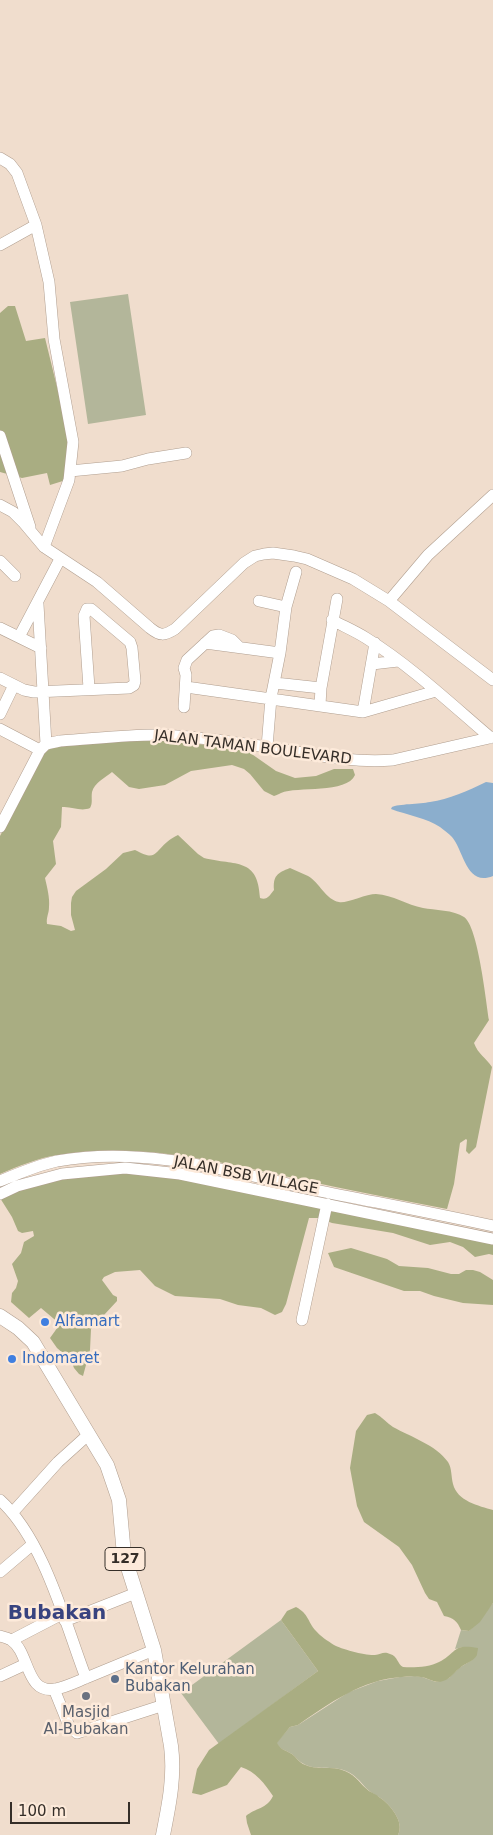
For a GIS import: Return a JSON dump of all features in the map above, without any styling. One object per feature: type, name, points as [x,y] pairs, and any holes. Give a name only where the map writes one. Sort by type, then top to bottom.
[{"type":"main road","name":"127","points":[[0,1316],[18,1328],[33,1342],[107,1465],[120,1500],[124,1555],[154,1650],[173,1760],[171,1791],[163,1835]]},
{"type":"street","points":[[0,158],[10,164],[17,173],[36,225],[49,282],[54,339],[73,442],[69,480],[44,547]]},
{"type":"street","points":[[0,244],[36,225]]},
{"type":"street","points":[[0,436],[32,535]]},
{"type":"street","points":[[70,471],[122,466],[148,459],[186,453]]},
{"type":"street","points":[[389,601],[428,554],[493,495]]},
{"type":"street","points":[[0,505],[13,512],[44,547],[97,582],[150,628],[163,636],[174,629],[244,563],[255,556],[284,554],[307,559],[353,579],[389,601],[493,680]]},
{"type":"street","points":[[19,637],[60,559]]},
{"type":"street","points":[[1,566],[15,576]]},
{"type":"street","points":[[267,747],[271,698],[280,653],[286,607],[296,572]]},
{"type":"street","points":[[320,705],[321,688],[337,599]]},
{"type":"street","points":[[259,601],[286,607]]},
{"type":"street","points":[[0,827],[43,747],[44,692],[38,604]]},
{"type":"street","points":[[0,678],[30,692],[89,688],[129,688],[134,685],[131,645],[98,613],[89,608],[84,616],[89,688]]},
{"type":"street","points":[[332,620],[375,643],[492,738]]},
{"type":"street","points":[[85,624],[107,622]]},
{"type":"street","points":[[0,628],[41,648]]},
{"type":"street","points":[[184,707],[186,675],[184,668],[187,660],[205,643],[280,653]]},
{"type":"street","points":[[363,712],[375,643]]},
{"type":"street","points":[[372,664],[398,661]]},
{"type":"street","points":[[275,682],[321,688]]},
{"type":"street","points":[[0,714],[14,685]]},
{"type":"street","points":[[186,687],[363,712],[436,691]]},
{"type":"street","points":[[0,729],[43,747]]},
{"type":"street","name":"JALAN TAMAN BOULEVARD","points":[[43,747],[60,741],[155,735],[267,747],[362,761],[379,761],[392,760],[462,743],[492,738]]},
{"type":"street","name":"JALAN BSB VILLAGE","points":[[0,1180],[37,1166],[58,1161],[103,1157],[138,1157],[222,1170],[493,1226]]},
{"type":"street","points":[[0,1194],[16,1186],[62,1174],[125,1168],[180,1174],[493,1239]]},
{"type":"street","points":[[302,1320],[327,1204]]},
{"type":"street","points":[[13,1512],[58,1462],[89,1434]]},
{"type":"street","points":[[0,1500],[13,1512],[46,1568],[86,1678]]},
{"type":"street","points":[[0,1572],[32,1544]]},
{"type":"street","points":[[12,1640],[64,1618],[136,1594]]},
{"type":"street","points":[[0,1636],[12,1640],[36,1684],[41,1687],[54,1689],[154,1650]]},
{"type":"street","points":[[0,1676],[26,1664]]},
{"type":"street","points":[[54,1689],[69,1726],[77,1733],[164,1705]]},
{"type":"green space","points":[[128,294],[146,415],[88,424],[70,302]]},
{"type":"green space","points":[[8,306],[15,306],[26,341],[45,338],[71,444],[66,480],[50,485],[47,473],[22,478],[0,472],[0,313]]},
{"type":"green space","points":[[149,740],[246,750],[276,771],[295,778],[316,776],[334,769],[353,769],[355,775],[350,781],[342,785],[288,791],[274,796],[264,791],[244,769],[232,765],[191,771],[165,785],[139,789],[129,787],[112,772],[93,789],[90,808],[62,807],[61,827],[53,841],[56,864],[45,878],[49,900],[47,924],[61,926],[71,931],[75,930],[71,915],[71,903],[76,891],[106,869],[123,853],[135,850],[147,855],[154,855],[168,841],[178,835],[204,858],[235,863],[250,869],[255,876],[260,898],[262,899],[268,897],[274,890],[275,878],[290,868],[316,882],[334,901],[346,902],[376,894],[388,896],[417,907],[450,912],[464,917],[469,923],[477,949],[489,1020],[474,1043],[492,1067],[476,1147],[469,1154],[466,1151],[467,1140],[460,1143],[454,1184],[447,1209],[209,1160],[149,1152],[88,1151],[51,1156],[0,1174],[0,836],[42,755],[51,748],[89,743]]},
{"type":"green space","points":[[125,1170],[180,1176],[493,1240],[493,1255],[475,1257],[463,1247],[450,1242],[430,1245],[393,1233],[332,1223],[319,1218],[309,1218],[286,1304],[282,1312],[275,1315],[261,1308],[238,1305],[220,1299],[175,1296],[155,1286],[140,1270],[115,1272],[104,1277],[102,1280],[113,1295],[117,1297],[117,1301],[91,1329],[90,1350],[83,1376],[79,1374],[71,1360],[57,1348],[50,1338],[60,1324],[41,1308],[29,1318],[11,1302],[12,1293],[18,1281],[12,1264],[21,1253],[24,1242],[34,1236],[33,1231],[22,1233],[18,1231],[0,1198],[41,1180]]},
{"type":"green space","points":[[351,1248],[387,1259],[399,1266],[428,1268],[451,1274],[459,1274],[466,1270],[480,1272],[493,1280],[493,1305],[463,1303],[420,1291],[404,1291],[334,1267],[328,1253]]},
{"type":"green space","points":[[375,1413],[393,1427],[437,1451],[449,1464],[453,1484],[459,1495],[469,1502],[493,1510],[493,1603],[480,1622],[469,1631],[461,1630],[455,1620],[444,1616],[437,1602],[429,1599],[425,1593],[412,1565],[399,1547],[364,1522],[357,1506],[350,1468],[356,1431],[367,1415]]},
{"type":"green space","points":[[493,1603],[493,1835],[398,1835],[400,1825],[392,1809],[355,1776],[341,1769],[309,1766],[281,1749],[276,1743],[290,1727],[298,1725],[349,1692],[378,1681],[415,1676],[436,1682],[449,1678],[459,1668],[472,1660],[463,1647],[455,1649],[461,1630],[469,1631]]},
{"type":"green space","points":[[296,1607],[306,1615],[318,1633],[334,1645],[366,1654],[388,1653],[395,1656],[403,1667],[431,1665],[445,1659],[459,1648],[478,1648],[474,1659],[446,1680],[437,1682],[421,1677],[409,1676],[374,1682],[347,1694],[298,1725],[290,1727],[277,1743],[282,1749],[292,1754],[303,1764],[313,1767],[340,1769],[353,1775],[369,1791],[377,1795],[392,1809],[400,1825],[398,1835],[251,1835],[246,1816],[264,1806],[273,1796],[255,1775],[241,1767],[227,1785],[201,1795],[192,1793],[197,1769],[209,1750],[318,1671],[281,1620],[287,1611]]},
{"type":"green space","points":[[281,1620],[318,1671],[219,1744],[181,1693]]},
{"type":"water","points":[[486,782],[493,783],[493,876],[477,877],[471,872],[452,837],[440,827],[423,819],[391,809],[395,806],[444,799]]},
{"type":"place","name":"Alfamart","points":[[45,1322]]},
{"type":"place","name":"Indomaret","points":[[12,1359]]},
{"type":"place","name":"Kantor Kelurahan Bubakan","points":[[115,1679]]},
{"type":"place","name":"Masjid Al-Bubakan","points":[[86,1696]]},
{"type":"district","name":"Bubakan","points":[[57,1614]]}]
